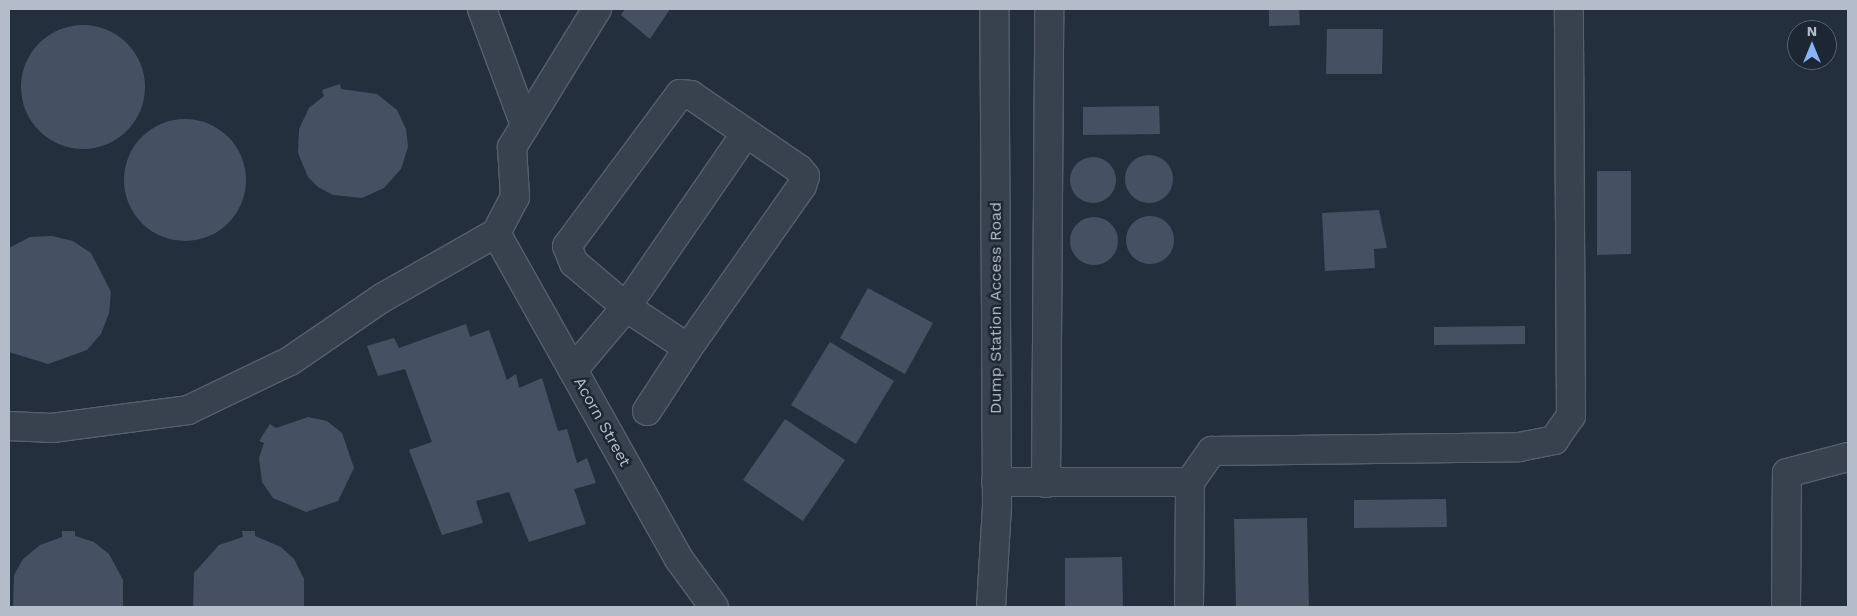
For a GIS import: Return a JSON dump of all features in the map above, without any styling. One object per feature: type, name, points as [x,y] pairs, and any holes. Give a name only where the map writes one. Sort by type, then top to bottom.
[{"type":"street","points":[[482,9],[525,125]]},
{"type":"street","points":[[9,426],[52,428],[188,410],[290,361],[382,298],[496,233],[515,197],[512,147],[597,9]]},
{"type":"street","name":"Dump Station Access Road","points":[[991,607],[996,482],[994,9]]},
{"type":"street","points":[[1046,483],[1049,9]]},
{"type":"street","points":[[1189,607],[1190,482],[1212,451],[1519,447],[1554,440],[1570,416],[1569,9]]},
{"type":"street","points":[[647,411],[688,348],[804,181],[799,169],[691,95],[680,94],[567,246],[574,263],[626,306],[688,348]]},
{"type":"street","points":[[573,370],[626,306],[746,132]]},
{"type":"street","name":"Acorn Street","points":[[496,233],[679,559],[714,607]]},
{"type":"street","points":[[1786,607],[1787,473],[1848,457]]},
{"type":"street","points":[[996,482],[1190,482]]},
{"type":"building","points":[[625,9],[670,9],[650,39],[621,15]]},
{"type":"building","points":[[1269,9],[1299,9],[1300,25],[1269,26]]},
{"type":"building","points":[[83,25],[107,30],[118,35],[127,43],[135,52],[140,63],[145,87],[140,111],[135,122],[127,131],[118,139],[107,144],[83,149],[59,144],[48,139],[39,131],[31,122],[26,111],[21,87],[26,63],[31,52],[39,43],[48,35],[59,30]]},
{"type":"building","points":[[1327,29],[1383,29],[1382,74],[1326,74]]},
{"type":"building","points":[[340,84],[341,89],[377,94],[397,110],[406,129],[408,147],[401,169],[384,188],[362,198],[333,195],[318,187],[308,177],[298,153],[299,129],[309,108],[324,96],[322,90]]},
{"type":"building","points":[[1159,106],[1160,134],[1083,135],[1083,107]]},
{"type":"building","points":[[185,119],[197,120],[208,124],[219,129],[228,137],[236,146],[241,157],[245,168],[245,192],[241,203],[236,214],[228,223],[219,231],[208,236],[197,240],[185,241],[173,240],[162,236],[151,231],[142,223],[134,214],[129,203],[125,192],[124,180],[125,168],[129,157],[134,146],[142,137],[151,129],[162,124],[173,120]]},
{"type":"building","points":[[1149,155],[1158,157],[1166,162],[1171,170],[1173,179],[1171,188],[1166,196],[1158,201],[1149,203],[1140,201],[1132,196],[1127,188],[1125,179],[1127,170],[1132,162],[1140,157]]},
{"type":"building","points":[[1088,157],[1098,157],[1110,163],[1115,171],[1115,189],[1110,197],[1102,202],[1088,203],[1080,200],[1073,193],[1070,185],[1070,175],[1073,167],[1080,160]]},
{"type":"building","points":[[1597,171],[1631,171],[1631,254],[1597,255]]},
{"type":"building","points":[[1379,210],[1387,248],[1374,249],[1375,268],[1325,271],[1322,213]]},
{"type":"building","points":[[1150,216],[1159,218],[1167,223],[1172,231],[1174,240],[1172,249],[1167,257],[1159,262],[1150,264],[1141,262],[1133,257],[1128,249],[1126,240],[1128,231],[1133,223],[1141,218]]},
{"type":"building","points":[[1094,217],[1103,219],[1111,224],[1116,232],[1118,241],[1116,250],[1111,258],[1103,263],[1094,265],[1085,263],[1077,258],[1072,250],[1070,241],[1072,232],[1077,224],[1085,219]]},
{"type":"building","points":[[52,236],[73,241],[91,253],[111,292],[109,313],[101,334],[87,350],[48,364],[9,352],[9,248],[30,237]]},
{"type":"building","points":[[868,288],[933,323],[905,374],[840,338]]},
{"type":"building","points":[[466,324],[470,337],[489,330],[507,380],[516,374],[519,388],[542,378],[558,431],[567,429],[577,463],[587,458],[596,483],[574,489],[586,524],[529,542],[509,492],[476,501],[483,523],[442,535],[409,450],[432,442],[405,369],[378,376],[367,346],[394,338],[399,348]]},
{"type":"building","points":[[1525,326],[1525,344],[1434,345],[1434,327]]},
{"type":"building","points":[[830,342],[894,381],[856,444],[791,405]]},
{"type":"building","points":[[308,417],[327,421],[342,433],[354,468],[338,501],[306,512],[273,498],[262,482],[259,458],[264,443],[259,441],[270,424],[276,428]]},
{"type":"building","points":[[785,419],[845,460],[803,521],[743,480]]},
{"type":"building","points":[[1446,499],[1447,527],[1354,528],[1354,500]]},
{"type":"building","points":[[1307,518],[1309,607],[1236,607],[1234,519]]},
{"type":"building","points":[[62,531],[75,531],[75,536],[94,542],[109,554],[123,580],[123,607],[13,607],[14,575],[23,559],[40,545],[62,537]]},
{"type":"building","points":[[242,531],[255,531],[255,536],[281,547],[294,559],[304,579],[304,607],[193,607],[194,573],[219,545],[243,537]]},
{"type":"building","points":[[1122,557],[1123,607],[1065,607],[1065,558]]}]
